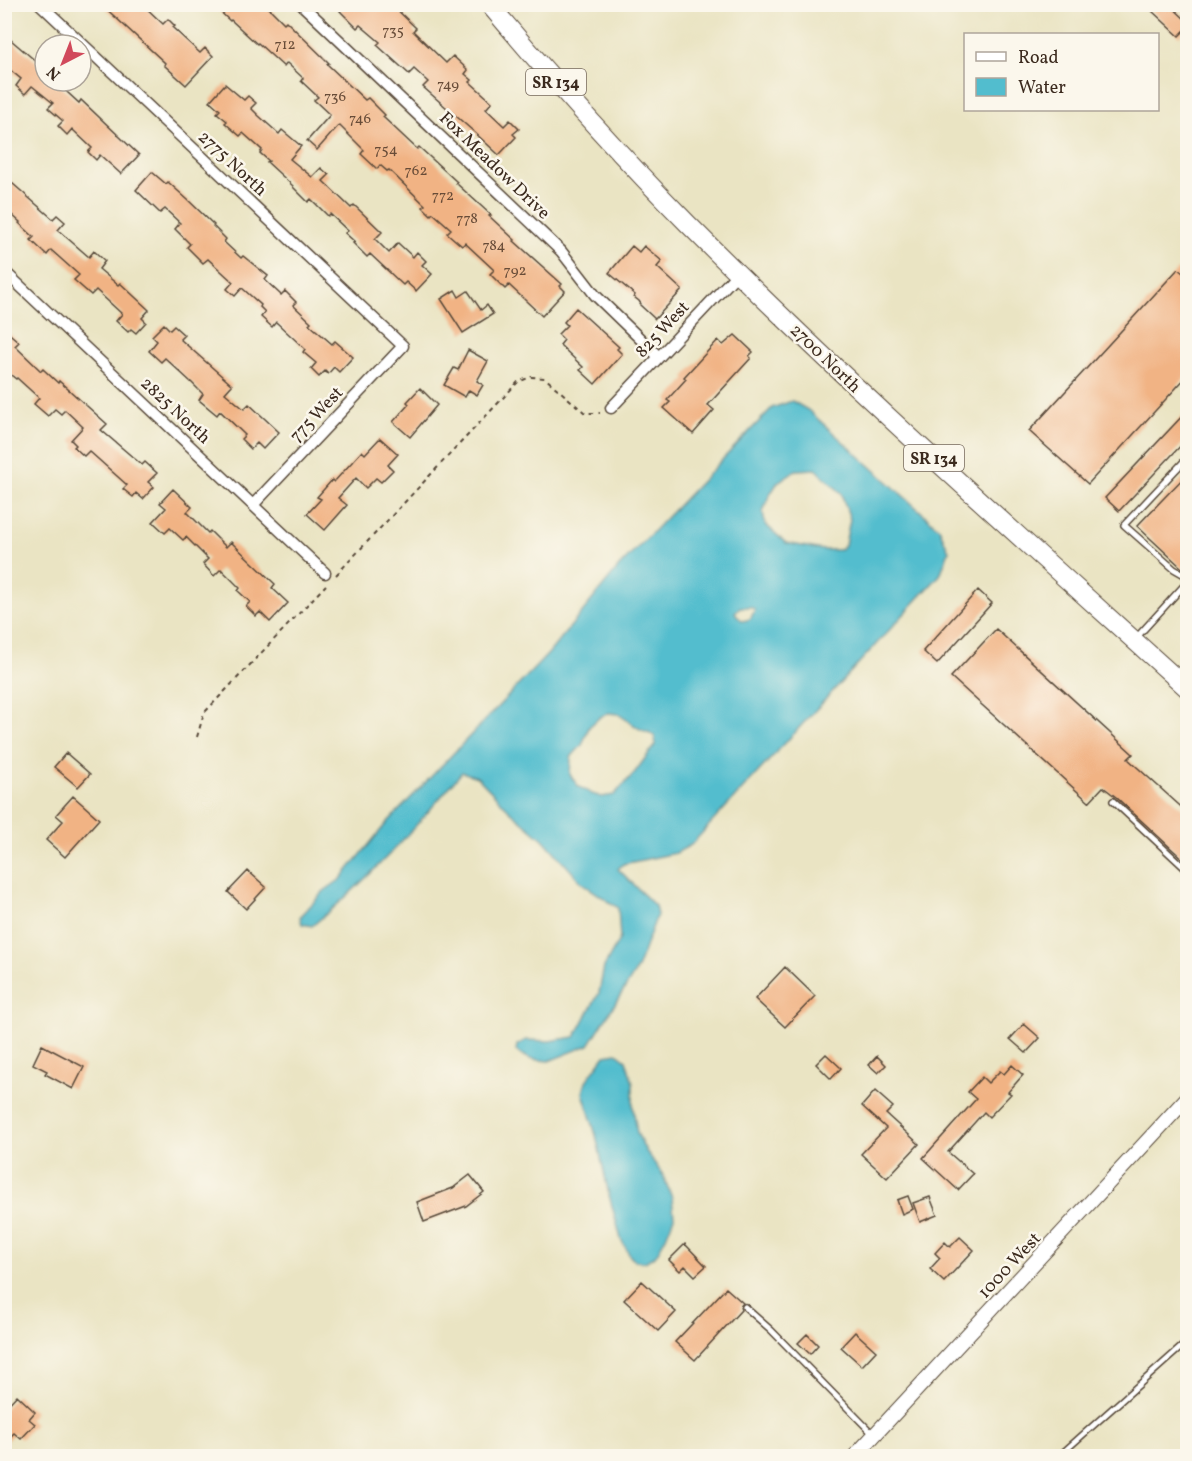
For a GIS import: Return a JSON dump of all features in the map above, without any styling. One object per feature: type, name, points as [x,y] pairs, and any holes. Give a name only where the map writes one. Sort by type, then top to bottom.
[{"type":"main road","name":"2700 North","points":[[489,4],[625,157],[738,273],[858,390],[1188,689]]},
{"type":"street","name":"2775 North","points":[[40,4],[403,346]]},
{"type":"street","name":"Fox Meadow Drive","points":[[301,4],[561,251],[595,295],[659,357]]},
{"type":"street","name":"2825 North","points":[[4,271],[325,573]]},
{"type":"street","name":"825 West","points":[[611,408],[738,273]]},
{"type":"street","name":"775 West","points":[[253,505],[403,346]]},
{"type":"street","name":"1000 West","points":[[855,1456],[1188,1097]]},
{"type":"lane","points":[[1134,640],[1188,579],[1124,525],[1188,457]]},
{"type":"lane","points":[[1113,801],[1188,871]]},
{"type":"lane","points":[[746,1307],[875,1436]]},
{"type":"lane","points":[[1059,1456],[1188,1341]]},
{"type":"path","points":[[197,737],[204,713],[518,382],[531,377],[545,378],[585,413],[602,413],[611,408]]},
{"type":"water","points":[[792,401],[808,410],[939,528],[949,551],[940,575],[691,845],[676,853],[623,864],[618,869],[655,906],[657,915],[637,969],[589,1045],[549,1061],[530,1059],[516,1051],[517,1045],[526,1040],[549,1041],[575,1037],[599,993],[604,967],[620,938],[618,908],[582,883],[543,839],[509,810],[477,777],[462,772],[409,833],[353,891],[312,926],[302,924],[300,917],[324,891],[341,879],[385,825],[549,653],[618,568],[772,408]],"holes":[[[816,469],[841,493],[850,519],[845,545],[839,550],[823,550],[786,543],[765,524],[763,512],[778,482],[796,470]],[[740,607],[751,607],[755,610],[750,619],[743,621],[735,612]],[[608,713],[618,714],[655,737],[655,745],[635,772],[614,795],[602,797],[579,787],[570,775],[571,757],[582,745],[589,727]]]},
{"type":"water","points":[[617,1053],[626,1060],[633,1083],[633,1106],[637,1133],[646,1151],[663,1175],[672,1198],[674,1217],[666,1237],[656,1255],[645,1262],[635,1261],[621,1239],[596,1135],[583,1093],[586,1081],[605,1055]]},
{"type":"building","points":[[101,4],[142,4],[163,24],[168,19],[175,26],[173,28],[200,53],[205,48],[213,56],[186,85]]},
{"type":"building","points":[[212,4],[265,4],[284,23],[286,21],[365,100],[368,98],[385,115],[383,117],[457,182],[514,241],[562,284],[560,286],[565,291],[542,316],[509,285],[505,289],[490,274],[494,270],[465,243],[462,246],[447,233],[451,229],[433,213],[431,215],[423,207],[425,205],[389,170],[387,171],[380,165],[377,169],[361,154],[364,150],[339,125],[317,150],[307,141],[330,115],[314,100],[318,97],[287,63],[284,67]]},
{"type":"building","points":[[346,4],[391,4],[416,28],[413,31],[446,63],[453,56],[468,70],[465,74],[472,80],[470,82],[492,102],[486,109],[504,126],[510,120],[519,129],[513,134],[516,137],[499,155],[423,87],[428,82],[414,69],[409,74],[377,45],[380,42],[360,25],[357,28],[340,11]]},
{"type":"building","points":[[1158,4],[1169,4],[1188,22],[1188,27],[1179,36],[1152,11]]},
{"type":"building","points":[[4,34],[33,59],[33,87],[25,94],[16,86],[21,79],[4,65]]},
{"type":"building","points":[[225,84],[244,100],[248,96],[256,103],[251,108],[259,116],[279,134],[282,130],[301,146],[290,159],[312,177],[321,168],[329,175],[323,181],[351,208],[354,205],[382,232],[375,239],[389,253],[398,243],[413,257],[417,252],[426,261],[422,265],[432,274],[416,291],[406,282],[403,285],[370,254],[367,257],[345,233],[348,231],[330,214],[328,216],[311,199],[308,202],[267,162],[269,161],[260,153],[262,150],[243,133],[240,136],[225,123],[227,121],[217,113],[220,110],[210,101]]},
{"type":"building","points":[[41,93],[68,93],[79,103],[81,100],[139,155],[121,174],[100,155],[96,160],[88,152],[92,148],[72,129],[67,135],[58,126],[63,121],[48,108],[53,103]]},
{"type":"building","points":[[152,172],[166,184],[168,182],[214,225],[226,239],[224,242],[241,258],[243,256],[268,276],[265,280],[281,295],[285,291],[296,302],[293,305],[311,322],[309,324],[332,344],[335,341],[353,357],[339,372],[334,367],[328,374],[325,371],[319,377],[311,369],[316,363],[303,352],[305,349],[276,322],[272,327],[261,317],[265,312],[260,307],[261,305],[242,288],[235,296],[227,289],[233,282],[208,259],[203,263],[187,247],[190,244],[175,229],[180,223],[165,209],[160,213],[136,190]]},
{"type":"building","points":[[4,176],[53,219],[57,215],[65,222],[58,230],[89,257],[94,251],[105,261],[99,269],[118,285],[120,283],[149,310],[142,318],[146,322],[136,333],[131,329],[128,332],[116,321],[122,314],[96,290],[91,295],[74,280],[79,275],[51,250],[47,255],[31,240],[34,237],[4,208]]},
{"type":"building","points":[[632,246],[639,252],[644,246],[662,261],[657,267],[682,290],[655,319],[640,305],[635,295],[609,273]]},
{"type":"building","points":[[1178,269],[1188,277],[1188,375],[1088,484],[1029,431]]},
{"type":"building","points":[[455,290],[459,297],[468,291],[481,310],[487,305],[493,314],[463,333],[441,299]]},
{"type":"building","points":[[576,308],[619,347],[617,349],[622,354],[595,384],[580,370],[583,367],[560,345],[564,340],[558,334],[567,325],[564,322]]},
{"type":"building","points":[[164,324],[170,330],[174,326],[184,335],[180,339],[232,385],[225,393],[244,409],[249,404],[279,432],[263,449],[257,443],[251,449],[241,439],[245,435],[220,411],[217,415],[199,400],[203,394],[192,383],[165,358],[161,362],[149,351],[157,341],[152,336]]},
{"type":"building","points":[[4,329],[19,342],[15,346],[41,371],[43,369],[58,383],[59,381],[107,424],[101,430],[142,465],[145,462],[157,473],[148,482],[154,487],[143,499],[136,493],[133,497],[123,489],[127,485],[89,451],[84,456],[74,447],[76,445],[71,440],[83,427],[65,410],[61,414],[55,409],[48,416],[34,404],[39,398],[17,378],[11,375],[4,382]]},
{"type":"building","points":[[735,335],[753,352],[749,356],[751,358],[708,405],[714,410],[693,434],[664,408],[670,402],[667,400],[686,379],[684,377],[718,340],[723,345]]},
{"type":"building","points":[[468,350],[488,361],[477,381],[483,385],[477,395],[469,390],[465,397],[444,385],[454,368],[458,370]]},
{"type":"building","points":[[420,388],[437,405],[410,437],[393,422]]},
{"type":"building","points":[[1188,410],[1188,438],[1119,511],[1105,498]]},
{"type":"building","points":[[380,438],[398,454],[388,465],[393,470],[381,482],[376,478],[366,488],[356,478],[338,498],[347,505],[325,530],[307,514],[321,499],[317,497],[362,451],[365,454]]},
{"type":"building","points":[[1188,473],[1188,571],[1137,526]]},
{"type":"building","points":[[173,489],[192,507],[187,512],[208,533],[210,531],[226,547],[231,542],[275,584],[272,588],[288,603],[270,622],[260,612],[256,616],[246,606],[250,602],[221,569],[214,576],[203,564],[208,559],[186,537],[183,540],[170,528],[165,533],[153,522],[166,508],[160,503]]},
{"type":"building","points":[[978,590],[992,603],[937,664],[923,651]]},
{"type":"building","points":[[996,629],[1133,754],[1128,759],[1188,813],[1188,864],[1103,787],[1089,802],[951,677]]},
{"type":"building","points":[[66,753],[90,774],[78,787],[54,767]]},
{"type":"building","points":[[73,796],[99,819],[65,857],[46,840],[63,821],[56,815]]},
{"type":"building","points":[[248,871],[266,887],[246,909],[228,892]]},
{"type":"building","points":[[785,967],[815,996],[785,1027],[755,999]]},
{"type":"building","points":[[1024,1024],[1040,1038],[1026,1053],[1010,1039]]},
{"type":"building","points":[[42,1045],[84,1067],[73,1089],[45,1074],[47,1071],[33,1064]]},
{"type":"building","points":[[826,1054],[841,1068],[831,1079],[816,1064]]},
{"type":"building","points":[[877,1056],[886,1065],[878,1073],[869,1065]]},
{"type":"building","points":[[1012,1065],[1023,1075],[1008,1092],[1011,1094],[989,1117],[984,1112],[948,1152],[973,1174],[958,1190],[923,1158],[976,1099],[968,1092],[982,1077],[988,1083],[1000,1071],[1004,1074]]},
{"type":"building","points":[[875,1091],[893,1107],[886,1114],[919,1144],[887,1178],[861,1154],[886,1128],[862,1106]]},
{"type":"building","points":[[470,1175],[484,1192],[466,1206],[424,1222],[417,1202],[453,1188]]},
{"type":"building","points":[[908,1196],[913,1209],[902,1214],[897,1200]]},
{"type":"building","points":[[930,1197],[937,1215],[920,1222],[913,1203]]},
{"type":"building","points":[[960,1237],[974,1250],[944,1282],[930,1269],[940,1258],[935,1253],[945,1242],[950,1247]]},
{"type":"building","points":[[685,1244],[706,1266],[695,1276],[685,1266],[680,1271],[669,1260]]},
{"type":"building","points":[[642,1281],[676,1312],[658,1331],[624,1300]]},
{"type":"building","points":[[726,1288],[743,1303],[741,1310],[695,1360],[675,1342]]},
{"type":"building","points":[[855,1332],[876,1351],[862,1366],[841,1347]]},
{"type":"building","points":[[807,1334],[818,1345],[810,1354],[798,1343]]},
{"type":"building","points":[[17,1395],[35,1412],[29,1419],[35,1424],[21,1439],[14,1433],[4,1443],[4,1409]]}]
